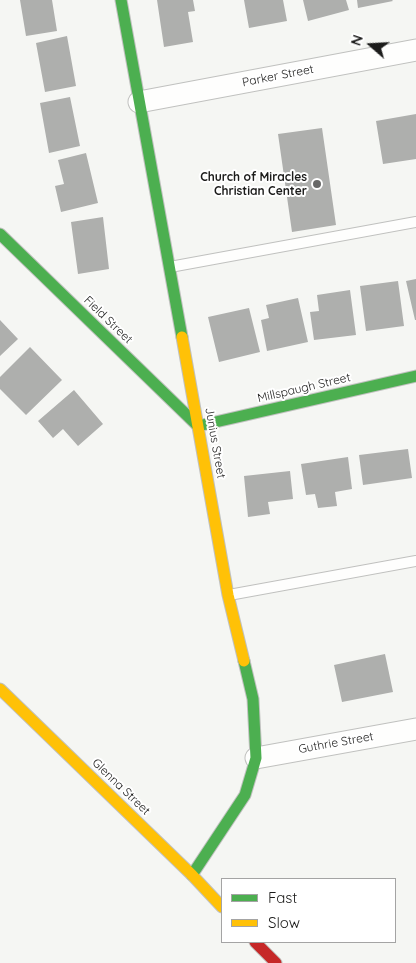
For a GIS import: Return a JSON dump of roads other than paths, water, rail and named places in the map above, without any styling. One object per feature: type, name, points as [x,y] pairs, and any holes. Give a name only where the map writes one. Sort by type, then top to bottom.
[{"type":"street","name":"Junius Street","points":[[121,0],[228,595],[252,699],[256,758],[245,795],[192,875]]},
{"type":"street","name":"Parker Street","points":[[139,102],[416,50]]},
{"type":"street","name":"Field Street","points":[[0,234],[198,426]]},
{"type":"street","name":"Millspaugh Street","points":[[198,426],[416,376]]},
{"type":"street","name":"Glenna Street","points":[[0,688],[192,875],[221,906]]},
{"type":"street","name":"Guthrie Street","points":[[256,758],[416,729]]},
{"type":"street","points":[[257,943],[276,963]]},
{"type":"lane","points":[[169,267],[416,222]]},
{"type":"lane","points":[[228,595],[416,561]]},
{"type":"place","name":"Church of Miracles Christian Center","points":[[317,184]]}]
